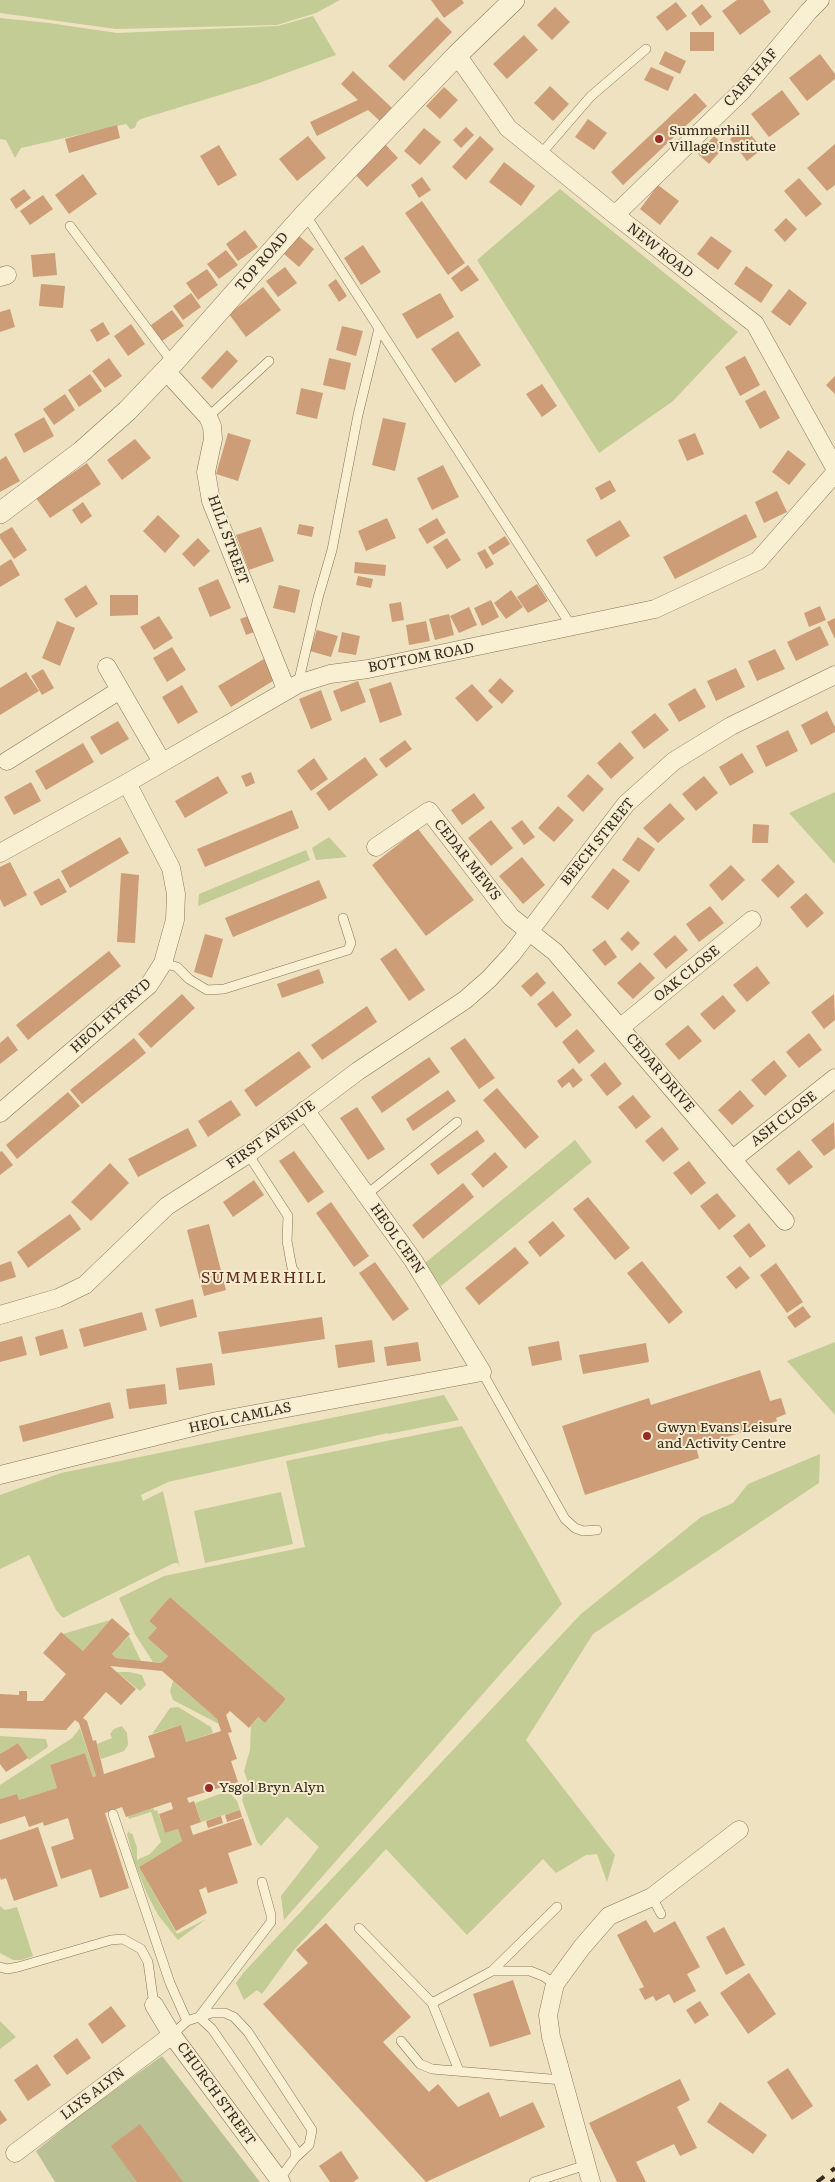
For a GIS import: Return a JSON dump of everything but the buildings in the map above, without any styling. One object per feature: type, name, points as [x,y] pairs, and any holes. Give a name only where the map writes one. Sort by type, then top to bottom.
[{"type":"street","name":"TOP ROAD","points":[[0,513],[81,452],[127,412],[170,367],[305,214],[457,55],[514,0]]},
{"type":"street","name":"CAER HAF","points":[[615,215],[742,90],[809,10],[820,0]]},
{"type":"street","name":"NEW ROAD","points":[[457,55],[508,128],[615,215],[756,324],[835,468]]},
{"type":"street","points":[[170,367],[208,417]]},
{"type":"street","name":"HILL STREET","points":[[208,417],[212,426],[213,439],[206,472],[211,501],[292,686]]},
{"type":"street","name":"BOTTOM ROAD","points":[[0,853],[127,783],[292,686],[330,674],[368,669],[655,609],[758,561],[835,473]]},
{"type":"street","points":[[107,666],[162,762]]},
{"type":"street","name":"BEECH STREET","points":[[529,932],[626,804],[674,761],[730,726],[835,675]]},
{"type":"street","points":[[7,761],[120,690]]},
{"type":"street","name":"HEOL HYFRYD","points":[[0,1113],[149,985],[163,963],[176,920],[176,894],[170,868],[127,783]]},
{"type":"street","name":"CEDAR MEWS","points":[[376,847],[429,811],[511,918],[529,932]]},
{"type":"street","name":"OAK CLOSE","points":[[621,1027],[752,920]]},
{"type":"street","name":"CEDAR DRIVE","points":[[529,932],[555,952],[785,1221]]},
{"type":"street","name":"FIRST AVENUE","points":[[0,1315],[58,1298],[85,1284],[168,1206],[248,1154],[358,1071],[465,1000],[489,980],[529,932]]},
{"type":"street","name":"ASH CLOSE","points":[[733,1159],[835,1078]]},
{"type":"street","name":"HEOL CEFN","points":[[305,1110],[413,1260],[482,1372]]},
{"type":"street","name":"HEOL CAMLAS","points":[[0,1475],[217,1421],[482,1372]]},
{"type":"street","points":[[588,2174],[562,2080],[549,2021],[549,2010],[555,1984],[605,1920],[621,1910],[652,1897],[739,1830]]},
{"type":"street","name":"CHURCH STREET","points":[[154,2005],[172,2035],[280,2181]]},
{"type":"street","name":"LLYS ALYN","points":[[15,2153],[172,2035]]},
{"type":"lane","points":[[540,155],[591,96],[646,49]]},
{"type":"lane","points":[[305,214],[572,627]]},
{"type":"lane","points":[[70,226],[170,367]]},
{"type":"lane","points":[[292,686],[332,550],[358,415],[379,328]]},
{"type":"lane","points":[[208,417],[269,362]]},
{"type":"lane","points":[[163,963],[177,968],[189,979],[207,990],[224,988],[348,950],[352,943],[344,918]]},
{"type":"lane","points":[[366,1195],[457,1122]]},
{"type":"lane","points":[[248,1154],[288,1216],[287,1241],[290,1259],[292,1268],[299,1278]]},
{"type":"lane","points":[[482,1372],[565,1519],[575,1528],[583,1531],[597,1530]]},
{"type":"lane","points":[[113,1814],[170,1983],[187,2021]]},
{"type":"lane","points":[[199,2017],[271,1922],[271,1914],[262,1882]]},
{"type":"lane","points":[[652,1897],[660,1914]]},
{"type":"lane","points":[[432,2003],[492,1971],[557,1908]]},
{"type":"lane","points":[[359,1928],[432,2003],[459,2071]]},
{"type":"lane","points":[[0,1967],[8,1969],[18,1968],[111,1940],[123,1939],[140,1949],[148,1962],[154,2005]]},
{"type":"lane","points":[[492,1971],[530,1971],[543,1976],[555,1984]]},
{"type":"lane","points":[[172,2035],[187,2021],[212,2013],[225,2013],[234,2017],[248,2032],[312,2130],[309,2145],[295,2158],[280,2181]]},
{"type":"lane","points":[[199,2017],[212,2029],[294,2146],[295,2158]]},
{"type":"lane","points":[[401,2041],[424,2066],[562,2080]]},
{"type":"lane","points":[[534,2182],[588,2174]]},
{"type":"green space","points":[[0,0],[340,0],[316,13],[277,25],[116,29],[0,13]]},
{"type":"green space","points":[[313,16],[336,55],[256,84],[141,119],[137,122],[135,128],[130,129],[126,124],[21,148],[15,158],[6,140],[0,139],[0,18],[117,33],[278,26]]},
{"type":"green space","points":[[560,189],[738,332],[673,401],[599,453],[477,260]]},
{"type":"green space","points":[[835,792],[835,864],[789,813]]},
{"type":"green space","points":[[329,837],[347,857],[316,860],[312,848]]},
{"type":"green space","points":[[306,850],[310,860],[198,906],[199,894]]},
{"type":"green space","points":[[575,1140],[592,1162],[441,1286],[425,1263]]},
{"type":"green space","points":[[835,1342],[835,1415],[787,1361]]},
{"type":"green space","points":[[444,1395],[459,1420],[388,1433],[168,1482],[141,1495],[143,1501],[163,1491],[180,1568],[178,1563],[174,1563],[63,1618],[56,1610],[29,1555],[0,1569],[0,1495],[61,1473]]},
{"type":"green space","points":[[462,1426],[562,1604],[284,1920],[281,1896],[319,1847],[287,1817],[261,1846],[257,1842],[242,1800],[245,1787],[249,1785],[244,1771],[250,1750],[251,1726],[258,1717],[265,1723],[286,1699],[170,1597],[149,1621],[157,1628],[168,1656],[161,1663],[153,1662],[135,1634],[119,1598],[164,1576],[305,1547],[286,1461]]},
{"type":"green space","points":[[820,1454],[819,1483],[593,1634],[526,1740],[615,1855],[607,1882],[597,1854],[586,1855],[556,1873],[543,1859],[467,1935],[386,1849],[294,1950],[262,1994],[257,1990],[244,2000],[236,1983],[244,1972],[581,1614],[701,1517],[733,1503],[748,1484]]},
{"type":"green space","points":[[281,1492],[293,1544],[205,1563],[194,1511]]},
{"type":"green space","points":[[110,1620],[83,1651],[63,1634]]},
{"type":"green space","points":[[129,1636],[141,1661],[116,1658],[112,1654]]},
{"type":"green space","points":[[117,1672],[142,1675],[146,1685],[140,1691]]},
{"type":"green space","points":[[173,1681],[217,1719],[219,1724],[173,1700],[170,1691]]},
{"type":"green space","points":[[178,1707],[211,1727],[213,1733],[186,1742],[181,1725],[152,1734],[170,1708]]},
{"type":"green space","points":[[122,1726],[127,1733],[128,1745],[124,1751],[101,1759],[97,1744],[112,1738],[110,1734],[114,1729]]},
{"type":"green space","points":[[80,1728],[96,1776],[93,1777],[85,1753],[50,1765],[57,1788],[19,1800],[17,1794],[0,1799],[0,1785],[72,1738]]},
{"type":"green space","points":[[0,1736],[46,1739],[48,1747],[29,1760],[18,1743],[0,1754]]},
{"type":"green space","points":[[228,1791],[237,1801],[240,1810],[201,1822],[195,1803]]},
{"type":"green space","points":[[153,1808],[155,1811],[157,1810],[165,1833],[178,1829],[182,1841],[139,1867],[177,1934],[206,1919],[178,1940],[158,1915],[147,1894],[134,1861],[127,1834],[129,1831],[130,1834],[132,1833],[137,1848],[137,1860],[150,1854],[161,1842],[151,1812],[129,1819],[128,1816]]},
{"type":"green space","points":[[0,1906],[5,1910],[17,1907],[33,1956],[22,1960],[13,1960],[0,1953]]},
{"type":"green space","points":[[0,2021],[16,2037],[0,2049]]},
{"type":"green space","points":[[162,2056],[260,2182],[55,2182],[36,2151],[80,2115]]},
{"type":"railway","points":[[817,2182],[835,2168]]},
{"type":"railway","points":[[831,2182],[835,2179]]},
{"type":"place","name":"Summerhill Village Institute","points":[[659,139]]},
{"type":"place","name":"Gwyn Evans Leisure and Activity Centre","points":[[647,1436]]},
{"type":"place","name":"Ysgol Bryn Alyn","points":[[209,1788]]},
{"type":"district","name":"SUMMERHILL","points":[[264,1278]]}]
